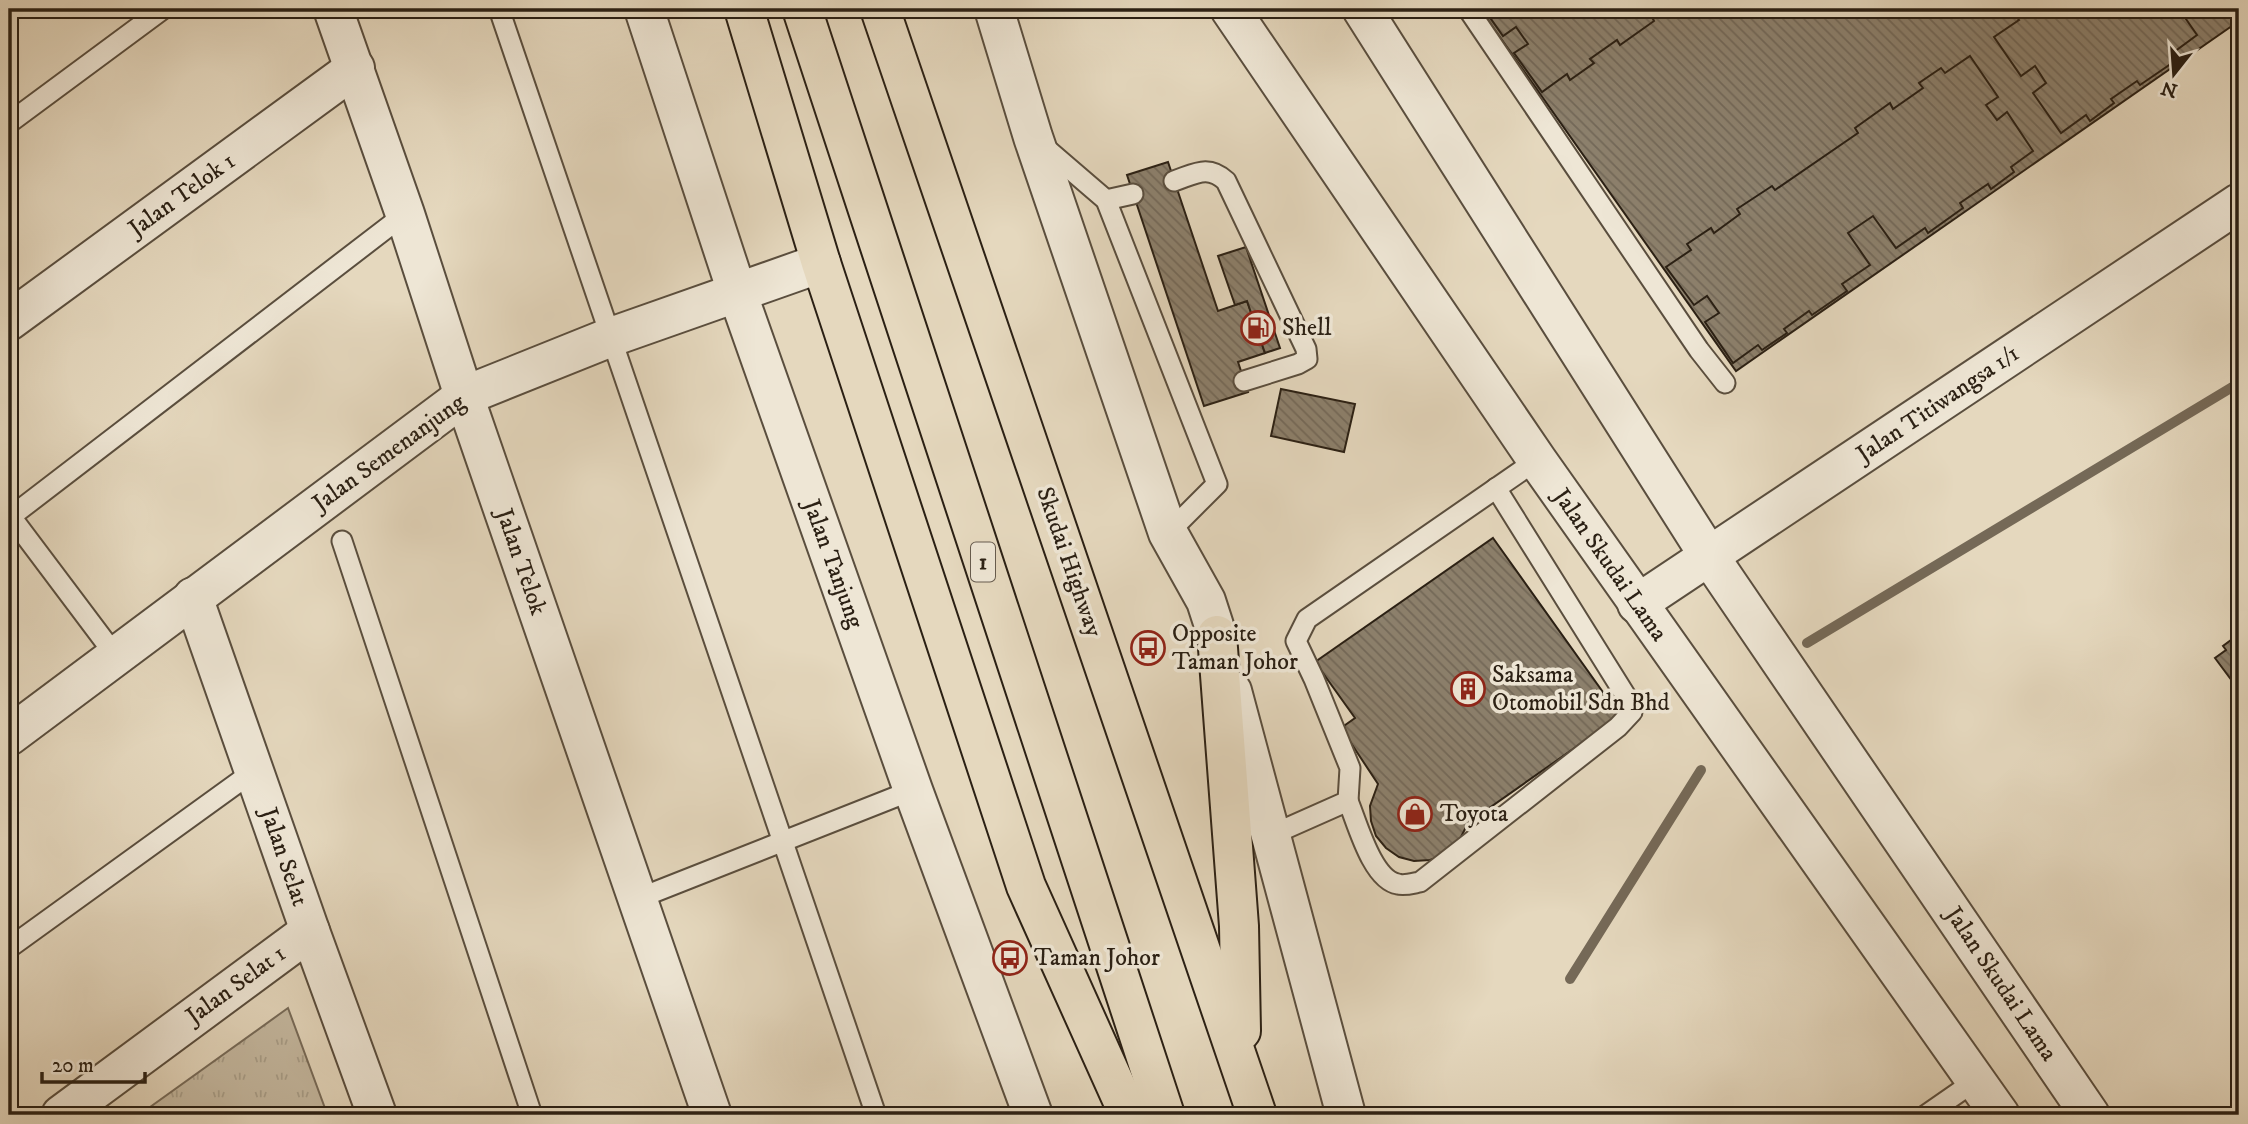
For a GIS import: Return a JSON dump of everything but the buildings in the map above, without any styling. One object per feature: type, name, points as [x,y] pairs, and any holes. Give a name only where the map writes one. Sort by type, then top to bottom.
[{"type":"main road","points":[[744,9],[821,263],[1026,886],[1129,1115]]},
{"type":"main road","name":"1","points":[[802,9],[1165,1115]]},
{"type":"main road","name":"Skudai Highway","points":[[880,9],[1256,1115]]},
{"type":"main road","points":[[1217,635],[1239,926],[1241,1067]]},
{"type":"street","name":"Jalan Telok","points":[[333,9],[637,899],[705,1112]]},
{"type":"street","name":"Jalan Tanjung","points":[[644,9],[737,292],[913,790],[1033,1115]]},
{"type":"street","points":[[994,9],[1033,138],[1168,533],[1206,601],[1217,635],[1346,1115]]},
{"type":"street","name":"Jalan Skudai Lama","points":[[1230,9],[1637,604],[2000,1115]]},
{"type":"street","name":"Jalan Skudai Lama","points":[[1362,9],[1709,556],[2090,1115]]},
{"type":"street","name":"Jalan Telok 1","points":[[9,321],[355,68]]},
{"type":"street","name":"Jalan Titiwangsa 1/1","points":[[1637,604],[2239,203]]},
{"type":"street","name":"Jalan Semenanjung","points":[[9,736],[464,396],[611,337],[821,263]]},
{"type":"street","name":"Jalan Selat","points":[[193,597],[377,1115]]},
{"type":"street","name":"Jalan Selat 1","points":[[61,1115],[97,1104],[310,931]]},
{"type":"lane","points":[[9,123],[163,9]]},
{"type":"lane","points":[[499,9],[876,1115]]},
{"type":"lane","points":[[1468,9],[1699,350],[1725,383]]},
{"type":"lane","points":[[1033,138],[1106,200],[1192,395],[1217,484],[1168,533]]},
{"type":"lane","points":[[1174,181],[1205,171],[1217,173],[1226,181],[1306,349],[1307,359],[1298,364],[1244,381]]},
{"type":"lane","points":[[1106,200],[1133,194]]},
{"type":"lane","points":[[116,655],[9,516],[405,214]]},
{"type":"lane","points":[[1496,488],[1629,701],[1632,712],[1619,727],[1420,882],[1398,884],[1382,877],[1374,863],[1348,801],[1350,768],[1296,641],[1307,620],[1496,488],[1537,460]]},
{"type":"lane","points":[[342,541],[532,1115]]},
{"type":"lane","points":[[9,948],[254,771]]},
{"type":"lane","points":[[637,899],[913,790]]},
{"type":"lane","points":[[1269,836],[1348,801]]},
{"type":"lane","points":[[1927,1115],[1975,1081]]},
{"type":"green space","points":[[288,1008],[326,1111],[317,1115],[139,1115]]},
{"type":"waterway","points":[[1807,643],[2239,383]]},
{"type":"waterway","points":[[1570,979],[1701,770]]},
{"type":"place","name":"Shell","points":[[1258,328]]},
{"type":"place","name":"Opposite Taman Johor","points":[[1148,648]]},
{"type":"place","name":"Saksama Otomobil Sdn Bhd","points":[[1468,689]]},
{"type":"place","name":"Toyota","points":[[1415,814]]},
{"type":"place","name":"Taman Johor","points":[[1010,958]]}]
